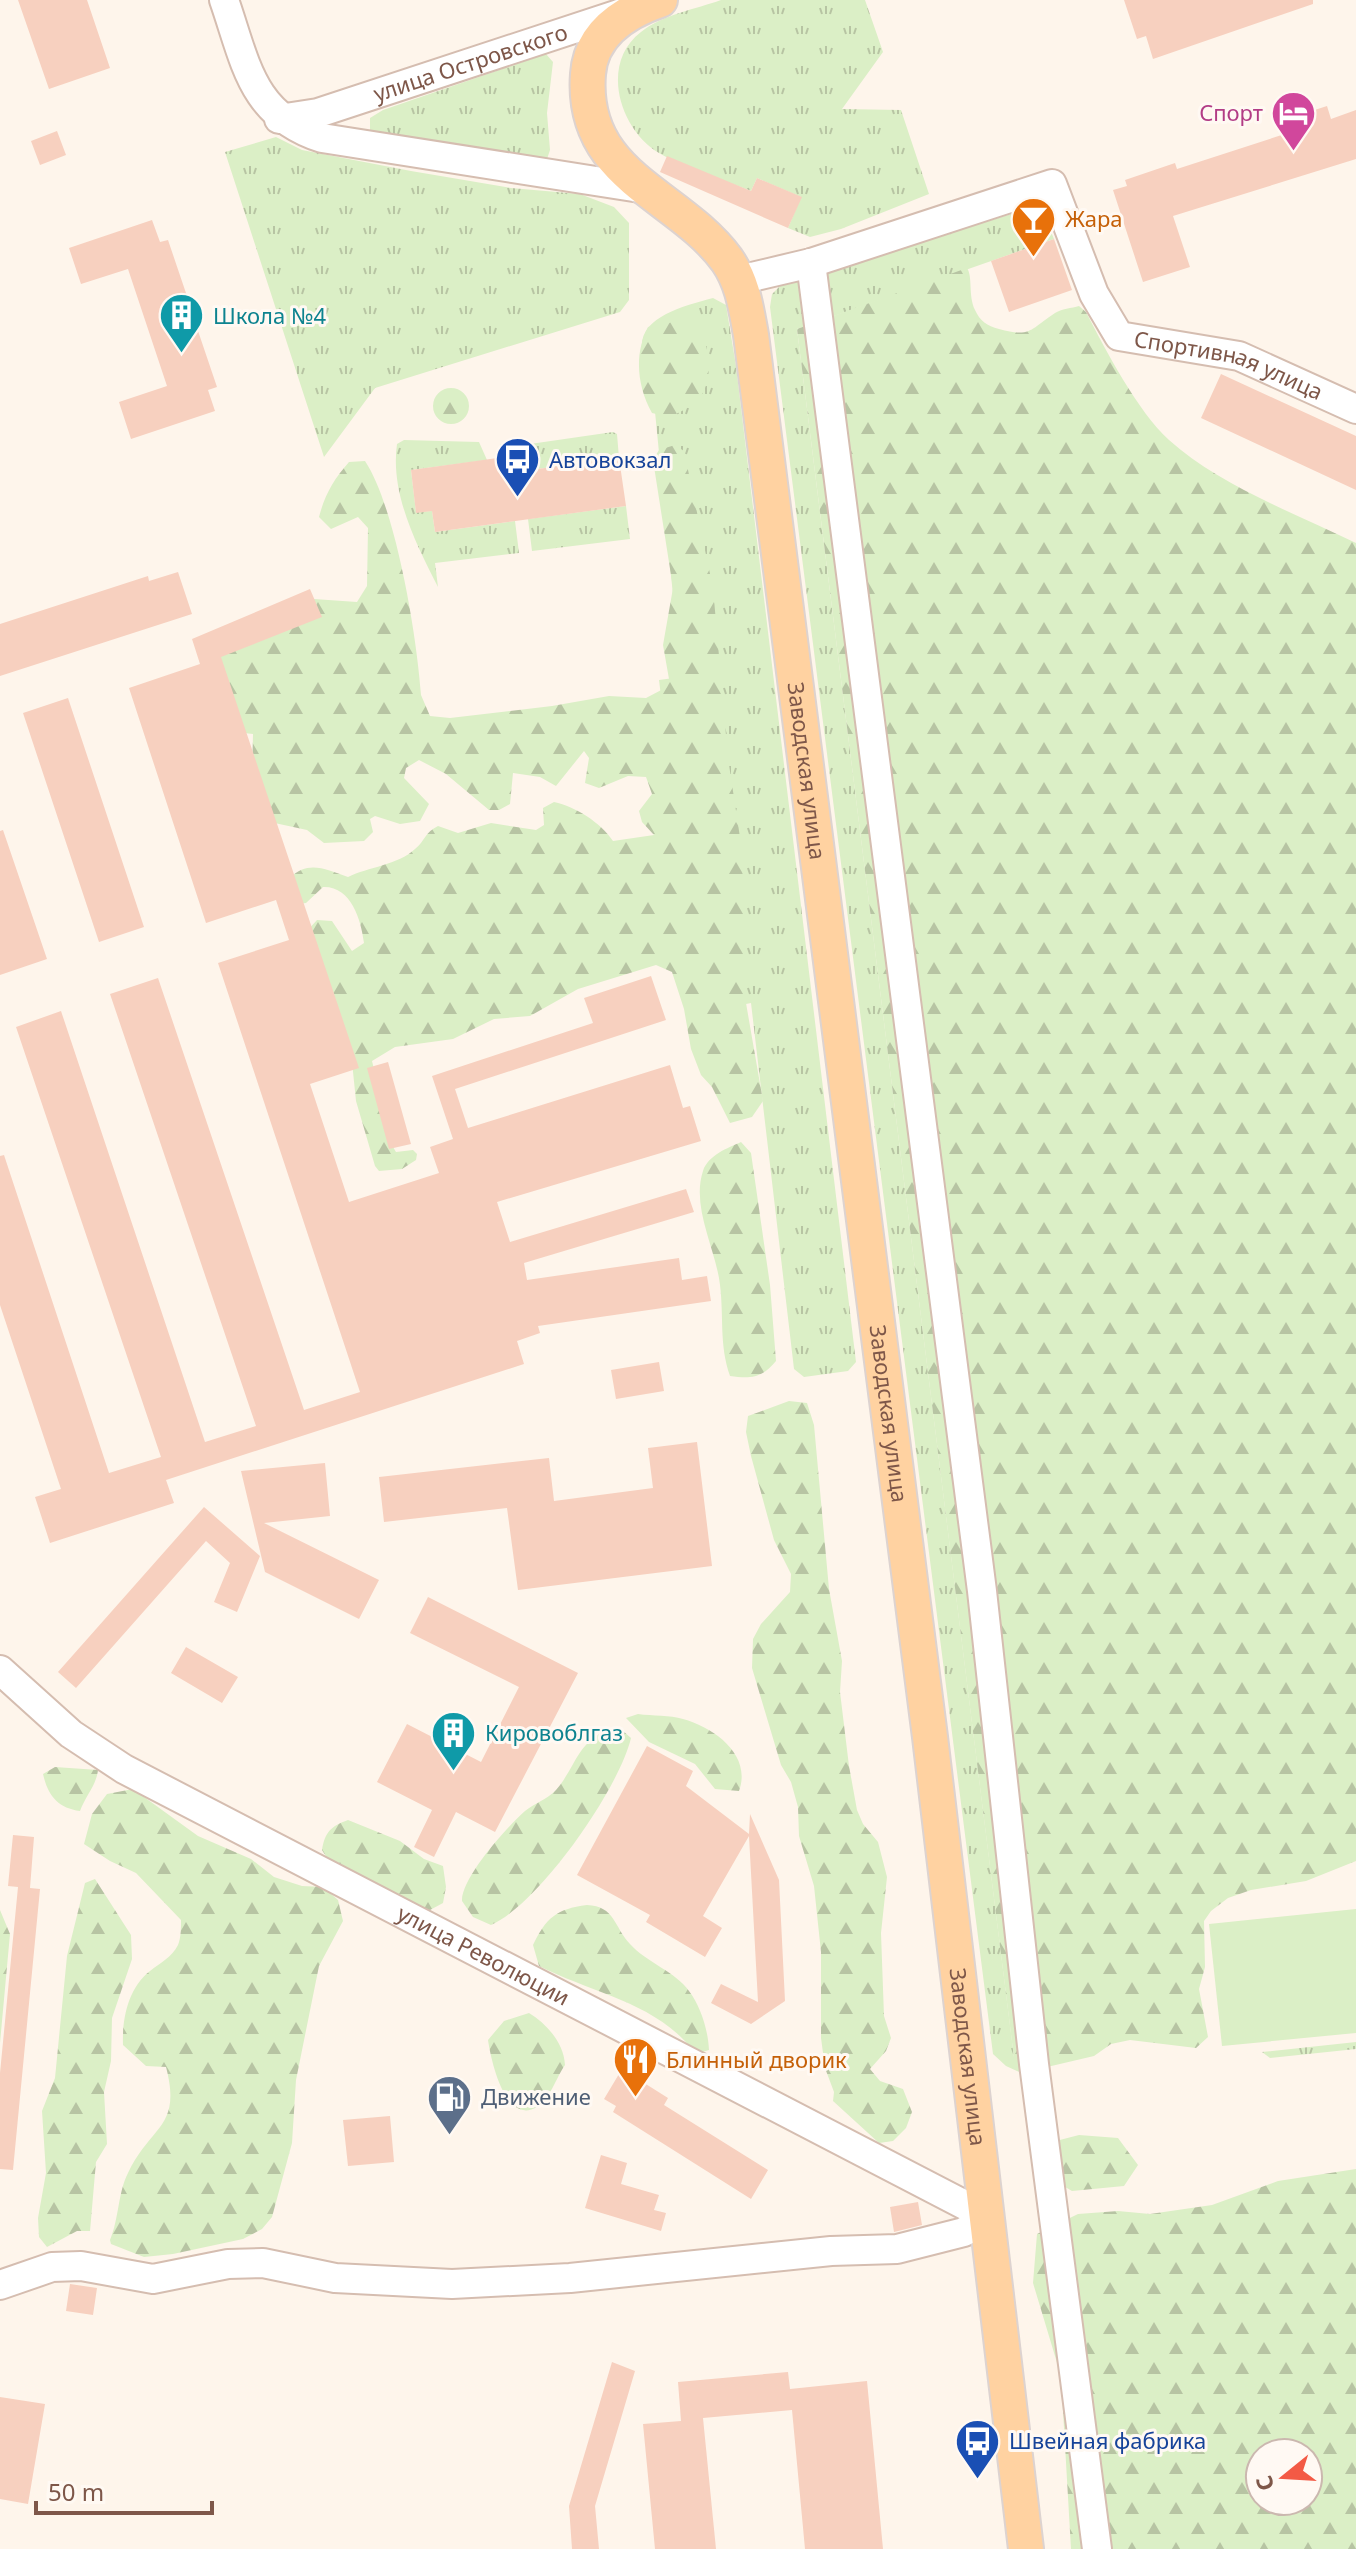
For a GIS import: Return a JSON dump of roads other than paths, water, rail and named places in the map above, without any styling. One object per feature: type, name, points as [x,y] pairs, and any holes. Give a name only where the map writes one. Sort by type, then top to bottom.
[{"type":"main road","points":[[654,2],[604,32],[594,48],[587,78],[588,97],[598,135],[611,158],[640,188],[706,235],[739,280]]},
{"type":"main road","name":"Заводская улица","points":[[739,280],[751,335],[932,1753],[1026,2549]]},
{"type":"street","points":[[224,0],[253,83],[266,106],[298,131],[322,138],[640,188]]},
{"type":"street","name":"улица Островского","points":[[279,119],[318,113],[654,2]]},
{"type":"street","name":"Спортивная улица","points":[[811,263],[1052,184],[1081,266],[1119,336],[1239,356],[1356,409]]},
{"type":"street","points":[[739,280],[811,263],[982,1591],[1034,2064],[1097,2549]]},
{"type":"street","name":"улица Революции","points":[[0,1670],[71,1734],[124,1769],[986,2216]]},
{"type":"street","points":[[0,2285],[52,2267],[81,2266],[153,2279],[228,2264],[263,2263],[335,2278],[452,2284],[570,2278],[831,2251],[897,2249],[964,2232],[986,2216]]},
{"type":"place","name":"Спорт","points":[[1294,152]]},
{"type":"place","name":"Жара","points":[[1034,258]]},
{"type":"place","name":"Школа №4","points":[[182,355]]},
{"type":"place","name":"Автовокзал","points":[[518,499]]},
{"type":"place","name":"Кировоблгаз","points":[[454,1772]]},
{"type":"place","name":"Блинный дворик","points":[[635,2099]]},
{"type":"place","name":"Движение","points":[[450,2136]]},
{"type":"place","name":"Швейная фабрика","points":[[978,2480]]}]
